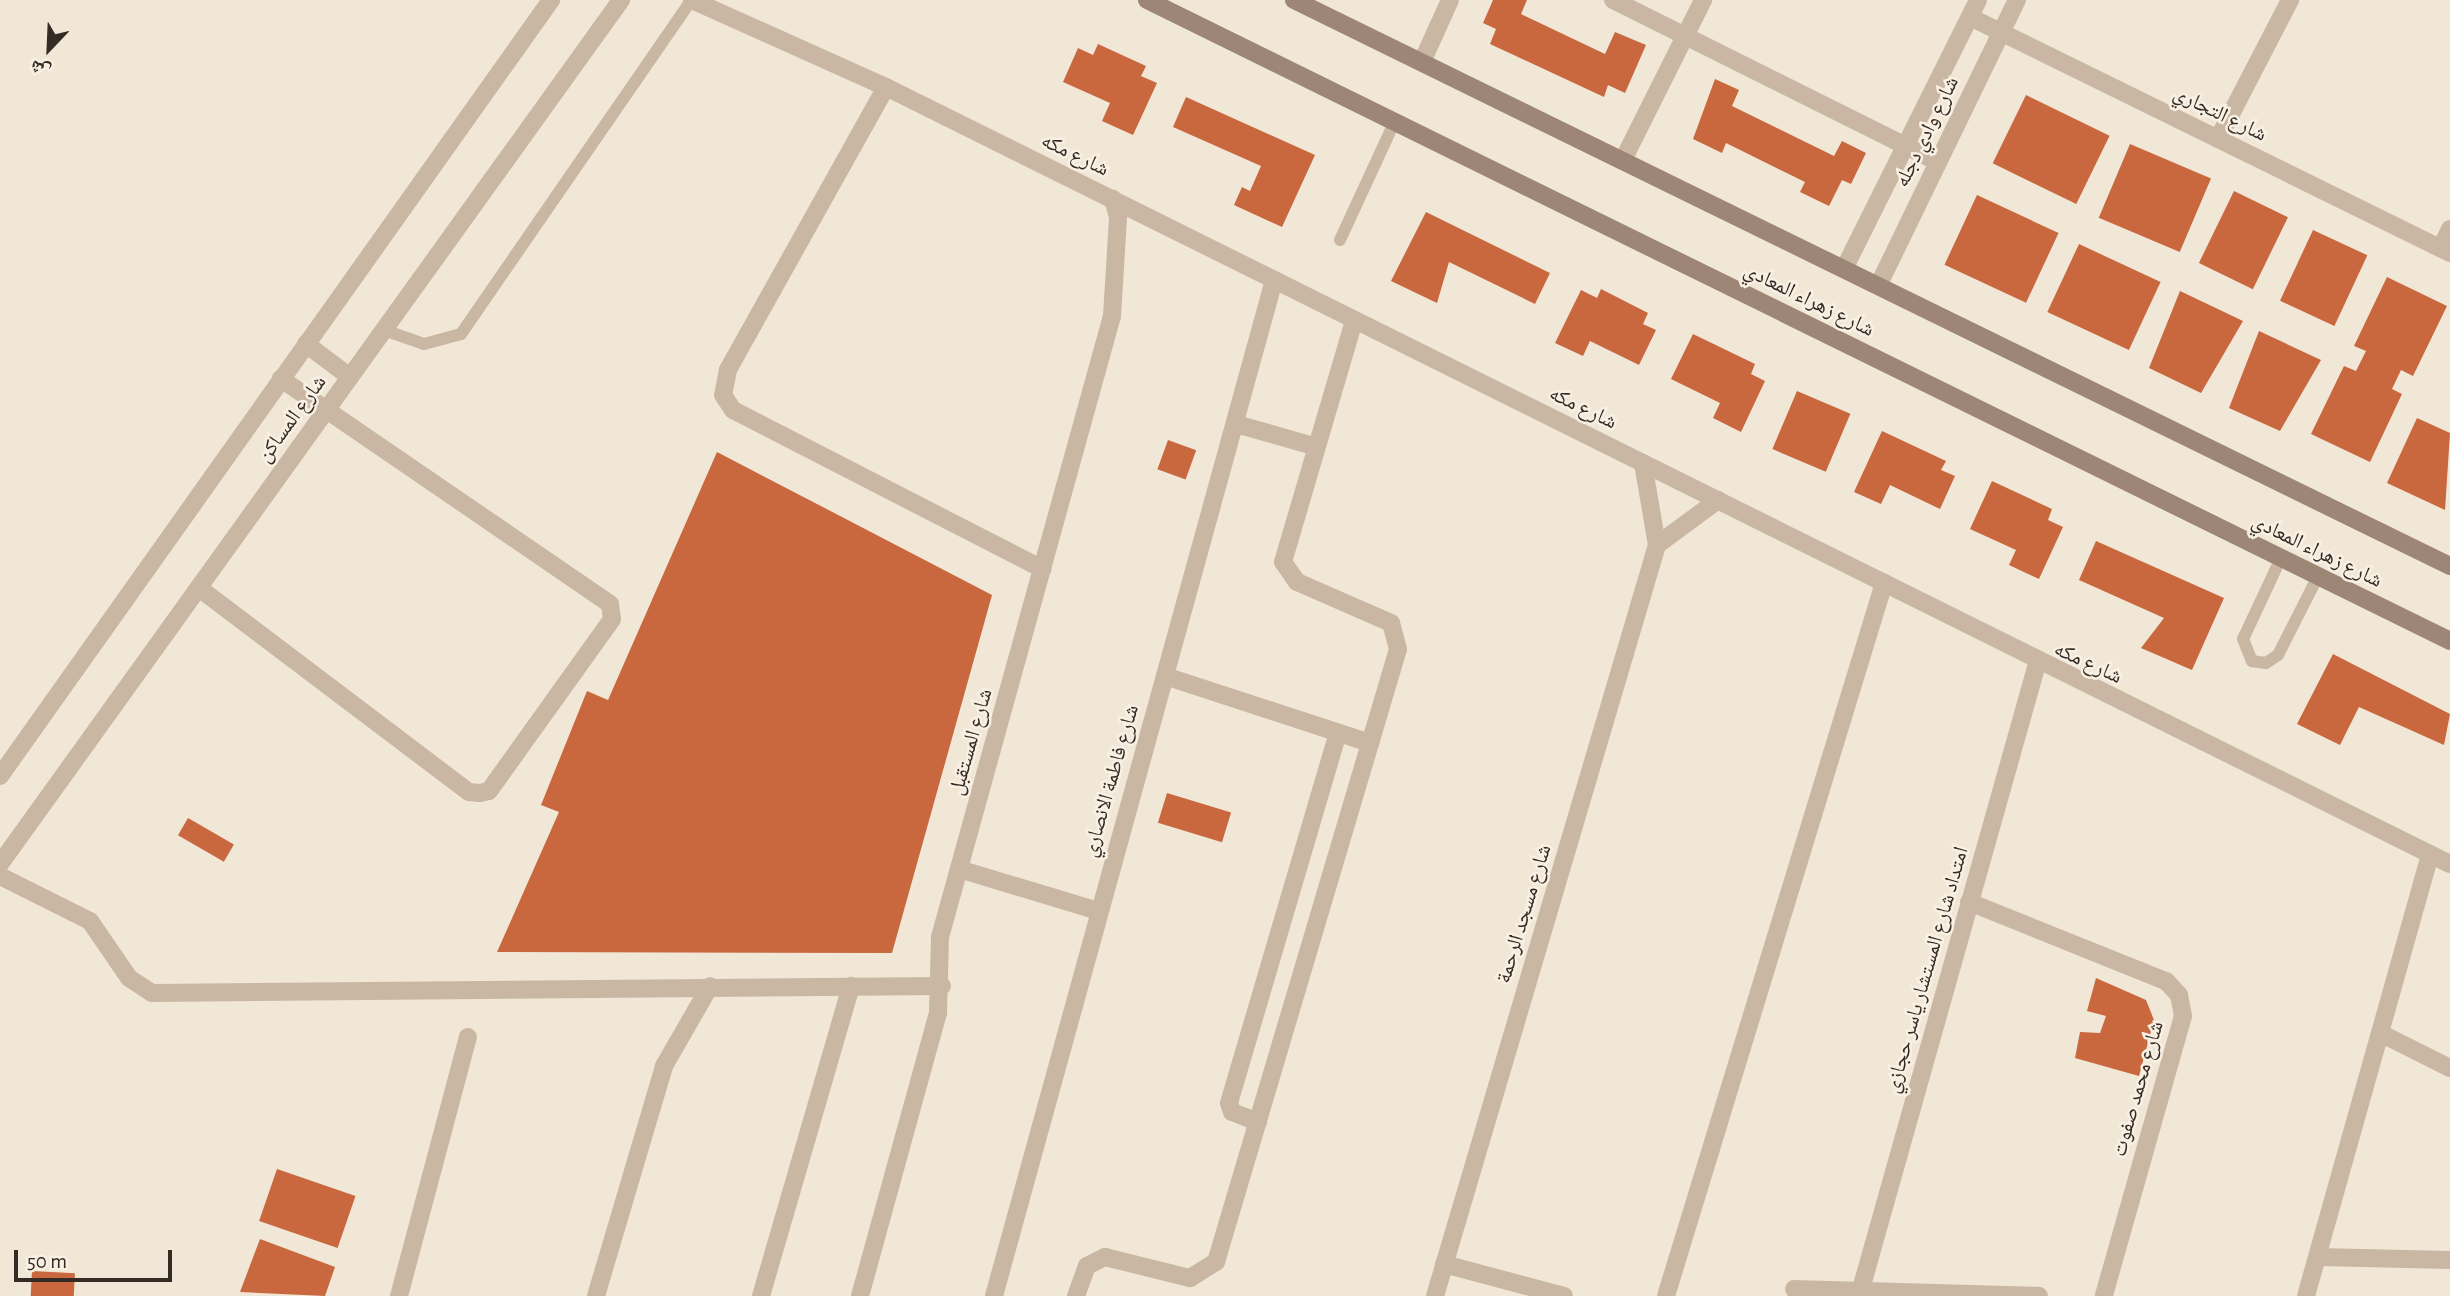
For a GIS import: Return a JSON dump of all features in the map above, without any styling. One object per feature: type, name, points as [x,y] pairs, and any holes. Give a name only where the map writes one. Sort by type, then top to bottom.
[{"type":"main road","name":"شارع زهراء المعادي","points":[[1147,0],[2450,641]]},
{"type":"main road","points":[[1294,0],[1624,158],[2450,566]]},
{"type":"street","name":"شارع المساكن","points":[[0,776],[551,0]]},
{"type":"street","name":"شارع المساكن","points":[[0,864],[621,0]]},
{"type":"street","name":"شارع مكه","points":[[691,0],[886,87],[1884,583],[2037,664],[2450,864]]},
{"type":"street","points":[[1422,62],[1450,0]]},
{"type":"street","points":[[1613,0],[1684,38],[1938,162]]},
{"type":"street","points":[[1624,158],[1703,0]]},
{"type":"street","name":"شارع وادي دجله","points":[[1845,268],[1978,0]]},
{"type":"street","name":"شارع وادي دجله","points":[[1880,284],[2017,0]]},
{"type":"street","points":[[2218,139],[2290,0]]},
{"type":"street","name":"شارع التجاري","points":[[1970,17],[2445,250]]},
{"type":"street","points":[[886,87],[728,370],[723,394],[733,410],[1043,569]]},
{"type":"street","name":"شارع المستقبل","points":[[860,1296],[942,986],[940,937],[1112,316],[1118,218],[1113,200]]},
{"type":"street","points":[[2445,250],[2450,229]]},
{"type":"street","name":"شارع فاطمة الانصاري","points":[[994,1296],[1274,279]]},
{"type":"street","points":[[1076,1296],[1087,1266],[1105,1256],[1190,1278],[1212,1268],[1370,743],[1398,634],[1386,620],[1297,582],[1283,562],[1314,446],[1354,320]]},
{"type":"street","points":[[306,344],[350,377]]},
{"type":"street","points":[[199,588],[468,792],[480,793],[489,790],[612,619],[610,604],[281,379]]},
{"type":"street","points":[[1236,424],[1314,446]]},
{"type":"street","name":"شارع مسجد الرحمة","points":[[1435,1296],[1657,545],[1643,463]]},
{"type":"street","points":[[1657,545],[1718,500]]},
{"type":"street","points":[[1666,1296],[1884,583]]},
{"type":"street","name":"امتداد شارع المستشار ياسر حجازي","points":[[1861,1289],[2037,664]]},
{"type":"street","points":[[1165,676],[1370,743]]},
{"type":"street","points":[[1258,1122],[1232,1112],[1229,1103],[1338,733]]},
{"type":"street","points":[[2306,1296],[2430,854]]},
{"type":"street","points":[[959,869],[1098,911]]},
{"type":"street","points":[[0,876],[90,921],[129,978],[152,993],[942,986]]},
{"type":"street","name":"شارع محمد صفوت","points":[[1969,902],[2166,981],[2179,995],[2183,1016],[2104,1296]]},
{"type":"street","points":[[596,1296],[664,1066],[710,986]]},
{"type":"street","points":[[761,1296],[850,986]]},
{"type":"street","points":[[2381,1032],[2450,1068]]},
{"type":"street","points":[[399,1296],[468,1037]]},
{"type":"street","points":[[2318,1257],[2450,1260]]},
{"type":"street","points":[[1444,1264],[1564,1296]]},
{"type":"street","points":[[1794,1289],[2039,1296]]},
{"type":"lane","points":[[384,330],[424,344],[461,334],[691,0]]},
{"type":"lane","points":[[1340,240],[1395,121]]},
{"type":"lane","points":[[2281,558],[2243,639],[2252,661],[2266,663],[2278,655],[2318,576]]},
{"type":"building","points":[[1493,0],[1527,0],[1521,14],[1605,54],[1615,32],[1646,45],[1625,93],[1608,85],[1604,97],[1490,44],[1496,29],[1483,23]]},
{"type":"building","points":[[1098,44],[1146,66],[1141,76],[1157,83],[1133,135],[1102,121],[1110,103],[1063,82],[1078,48],[1093,55]]},
{"type":"building","points":[[1715,79],[1739,90],[1732,106],[1834,156],[1842,141],[1866,153],[1851,184],[1842,180],[1829,206],[1800,192],[1805,182],[1726,143],[1722,153],[1693,139]]},
{"type":"building","points":[[2026,95],[2110,136],[2076,204],[1993,163]]},
{"type":"building","points":[[1186,97],[1315,155],[1282,227],[1234,205],[1242,187],[1250,191],[1261,166],[1173,127]]},
{"type":"building","points":[[2130,144],[2211,178],[2180,252],[2099,218]]},
{"type":"building","points":[[2234,191],[2288,217],[2253,289],[2199,263]]},
{"type":"building","points":[[1977,195],[2059,233],[2026,303],[1944,265]]},
{"type":"building","points":[[1426,212],[1550,273],[1535,304],[1449,262],[1437,303],[1391,281]]},
{"type":"building","points":[[2313,230],[2367,255],[2334,326],[2280,301]]},
{"type":"building","points":[[2079,244],[2161,282],[2129,350],[2047,312]]},
{"type":"building","points":[[2387,277],[2447,306],[2413,376],[2401,370],[2392,389],[2402,394],[2370,462],[2311,434],[2344,366],[2356,371],[2366,351],[2354,346]]},
{"type":"building","points":[[1601,289],[1648,313],[1643,324],[1656,330],[1639,365],[1590,341],[1583,356],[1555,343],[1581,290],[1597,298]]},
{"type":"building","points":[[2180,291],[2243,321],[2201,393],[2149,368]]},
{"type":"building","points":[[2259,331],[2321,360],[2280,431],[2229,408]]},
{"type":"building","points":[[1693,334],[1755,364],[1751,374],[1765,381],[1741,432],[1713,418],[1720,403],[1671,379]]},
{"type":"building","points":[[1797,391],[1850,414],[1826,472],[1772,449]]},
{"type":"building","points":[[2417,418],[2450,433],[2445,510],[2387,483]]},
{"type":"building","points":[[1882,431],[1946,461],[1941,470],[1955,476],[1940,509],[1890,485],[1881,504],[1854,492]]},
{"type":"building","points":[[1168,440],[1196,450],[1186,479],[1157,469]]},
{"type":"building","points":[[717,452],[992,595],[892,953],[497,952],[559,812],[541,805],[587,691],[608,700]]},
{"type":"building","points":[[1992,481],[2052,509],[2048,520],[2063,527],[2039,579],[2009,565],[2016,550],[1970,529]]},
{"type":"building","points":[[2096,541],[2224,598],[2192,670],[2141,648],[2164,618],[2079,580]]},
{"type":"building","points":[[2333,654],[2450,714],[2444,745],[2359,707],[2340,745],[2297,724]]},
{"type":"building","points":[[1167,793],[1231,813],[1222,842],[1158,823]]},
{"type":"building","points":[[188,818],[234,844],[224,862],[178,835]]},
{"type":"building","points":[[2096,978],[2146,1000],[2154,1020],[2139,1076],[2075,1058],[2080,1032],[2100,1033],[2106,1016],[2087,1011]]},
{"type":"building","points":[[277,1169],[355,1196],[338,1248],[259,1221]]},
{"type":"building","points":[[260,1239],[335,1267],[325,1296],[240,1292]]},
{"type":"building","points":[[32,1271],[75,1273],[74,1296],[31,1296]]}]
